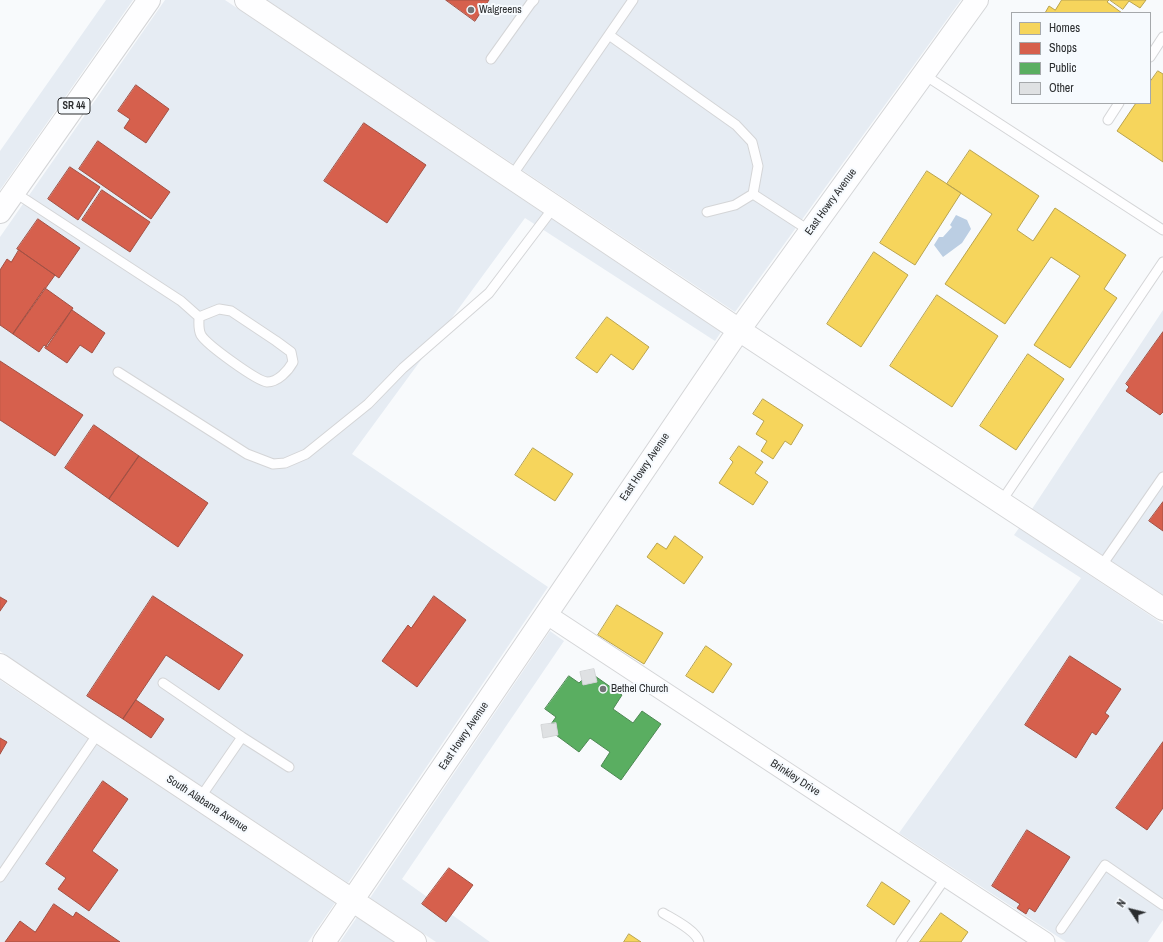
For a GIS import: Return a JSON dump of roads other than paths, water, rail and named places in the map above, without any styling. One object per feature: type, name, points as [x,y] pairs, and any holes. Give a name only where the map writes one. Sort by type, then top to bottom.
[{"type":"street","name":"SR 44","points":[[0,212],[149,0]]},
{"type":"street","points":[[246,0],[738,330],[1163,609]]},
{"type":"street","name":"East Howry Avenue","points":[[324,942],[738,330],[977,0]]},
{"type":"street","name":"Brinkley Drive","points":[[546,614],[1045,942]]},
{"type":"street","name":"South Alabama Avenue","points":[[0,665],[415,942]]},
{"type":"lane","points":[[511,178],[633,0]]},
{"type":"lane","points":[[491,59],[532,1]]},
{"type":"lane","points":[[609,35],[736,125],[752,142],[758,166],[753,194],[735,206],[707,212]]},
{"type":"lane","points":[[1151,55],[1163,37]]},
{"type":"lane","points":[[923,74],[1163,230]]},
{"type":"lane","points":[[1108,120],[1118,104]]},
{"type":"lane","points":[[14,192],[180,301],[199,317]]},
{"type":"lane","points":[[753,194],[810,231]]},
{"type":"lane","points":[[118,372],[247,454],[273,464],[285,463],[306,454],[368,404],[403,368],[489,293],[554,206]]},
{"type":"lane","points":[[1001,502],[1163,262]]},
{"type":"lane","points":[[219,309],[232,311],[290,352],[293,362],[290,368],[283,375],[267,382],[257,378],[214,349],[202,336],[198,328],[199,317],[219,309]]},
{"type":"lane","points":[[1100,568],[1163,477]]},
{"type":"lane","points":[[163,683],[289,767]]},
{"type":"lane","points":[[0,877],[99,732]]},
{"type":"lane","points":[[200,799],[242,737]]},
{"type":"lane","points":[[1061,929],[1104,865],[1163,904]]},
{"type":"lane","points":[[901,942],[946,877]]},
{"type":"lane","points":[[663,913],[691,931],[697,937],[699,942]]},
{"type":"water","points":[[956,215],[967,220],[971,229],[962,243],[943,257],[934,245],[939,237],[943,237],[952,227],[950,225]]},
{"type":"place","name":"Walgreens","points":[[471,10]]},
{"type":"place","name":"Bethel Church","points":[[603,689]]}]
